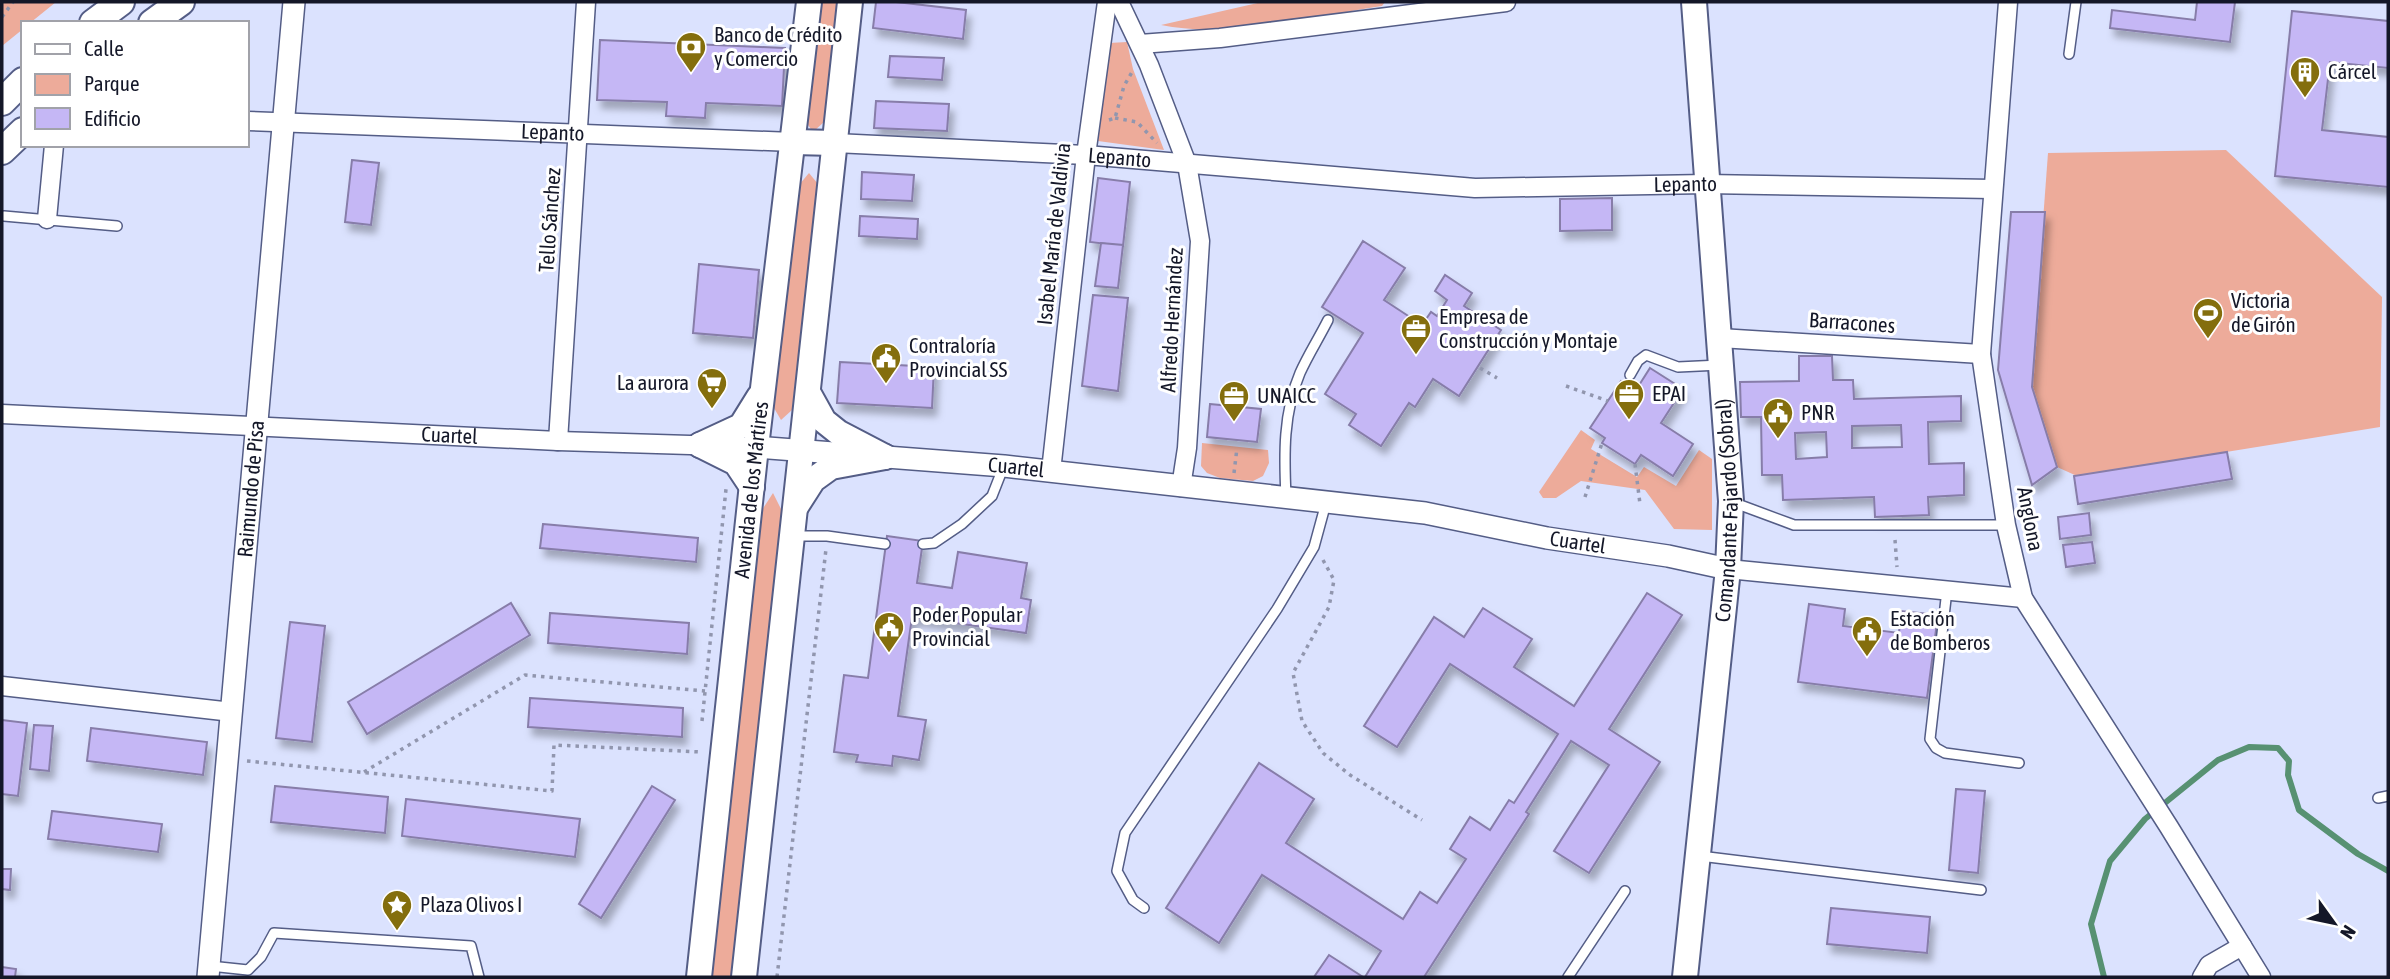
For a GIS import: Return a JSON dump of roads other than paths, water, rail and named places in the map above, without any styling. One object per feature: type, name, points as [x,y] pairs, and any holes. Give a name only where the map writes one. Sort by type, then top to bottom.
[{"type":"main road","points":[[96,21],[121,2]]},
{"type":"main road","points":[[155,21],[181,2]]},
{"type":"main road","name":"Avenida de los Mártires","points":[[699,977],[756,447],[808,2]]},
{"type":"main road","name":"Avenida de los Mártires","points":[[744,977],[850,2]]},
{"type":"main road","name":"Comandante Fajardo (Sobral)","points":[[1685,977],[1728,569],[1731,501],[1694,2]]},
{"type":"main road","points":[[2,102],[21,83]]},
{"type":"main road","points":[[2,151],[21,133]]},
{"type":"main road","name":"Lepanto","points":[[793,142],[835,143]]},
{"type":"main road","points":[[700,444],[741,426],[765,387]]},
{"type":"main road","points":[[809,394],[824,421],[839,433],[885,457]]},
{"type":"main road","points":[[700,444],[736,463],[752,487]]},
{"type":"main road","points":[[794,508],[813,480],[831,467],[885,457]]},
{"type":"street","name":"Raimundo de Pisa","points":[[209,972],[294,2]]},
{"type":"street","name":"Tello Sánchez","points":[[558,441],[586,2]]},
{"type":"street","name":"Isabel María de Valdivia","points":[[1051,471],[1086,155],[1107,2]]},
{"type":"street","name":"Alfredo Hernández","points":[[1119,2],[1149,65],[1187,164],[1200,241],[1187,448],[1181,487]]},
{"type":"street","points":[[1140,44],[1220,38],[1400,8],[1506,2]]},
{"type":"street","name":"Anglona","points":[[2008,2],[1981,354],[2006,525],[2023,598],[2261,977]]},
{"type":"street","name":"Lepanto","points":[[248,121],[793,142]]},
{"type":"street","name":"Lepanto","points":[[835,143],[1086,155],[1475,187],[1706,184],[1992,190]]},
{"type":"street","points":[[47,219],[54,147]]},
{"type":"street","name":"Barracones","points":[[1720,338],[1981,354]]},
{"type":"street","name":"Cuartel","points":[[2,414],[558,441],[700,444],[1003,466],[1425,513],[1547,538],[1668,556],[1728,569],[2023,598]]},
{"type":"street","points":[[2,686],[232,712]]},
{"type":"street","points":[[2203,977],[2209,965],[2242,946]]},
{"type":"lane","points":[[2069,54],[2076,2]]},
{"type":"lane","points":[[4,216],[117,226]]},
{"type":"lane","points":[[1286,499],[1284,440],[1291,401],[1300,374],[1328,320]]},
{"type":"lane","points":[[1630,375],[1646,355],[1678,368],[1722,365]]},
{"type":"lane","points":[[923,544],[934,543],[962,524],[992,496],[1003,466]]},
{"type":"lane","points":[[1731,501],[1794,524],[2006,525]]},
{"type":"lane","points":[[1144,908],[1133,900],[1117,871],[1125,833],[1277,609],[1314,547],[1326,503]]},
{"type":"lane","points":[[792,536],[827,536],[886,544]]},
{"type":"lane","points":[[1947,590],[1930,739],[1936,748],[1945,753],[2020,763]]},
{"type":"lane","points":[[1698,855],[1981,890]]},
{"type":"lane","points":[[1568,977],[1625,891]]},
{"type":"lane","points":[[209,972],[248,970],[261,957],[274,933],[471,946],[479,977]]},
{"type":"waterway","points":[[2104,977],[2091,924],[2110,861],[2145,819],[2218,760],[2249,747],[2278,748],[2289,761],[2288,775],[2299,810],[2358,854],[2388,871]]},
{"type":"place","name":"Banco de Crédito y Comercio","points":[[691,74]]},
{"type":"place","name":"Cárcel","points":[[2305,99]]},
{"type":"place","name":"Victoria de Girón","points":[[2208,340]]},
{"type":"place","name":"Empresa de Construcción y Montaje","points":[[1416,356]]},
{"type":"place","name":"Contraloría Provincial SS","points":[[886,385]]},
{"type":"place","name":"La aurora","points":[[712,410]]},
{"type":"place","name":"EPAI","points":[[1629,421]]},
{"type":"place","name":"UNAICC","points":[[1234,423]]},
{"type":"place","name":"PNR","points":[[1778,440]]},
{"type":"place","name":"Poder Popular Provincial","points":[[889,654]]},
{"type":"place","name":"Estación de Bomberos","points":[[1867,658]]},
{"type":"place","name":"Plaza Olivos I","points":[[397,932]]}]
